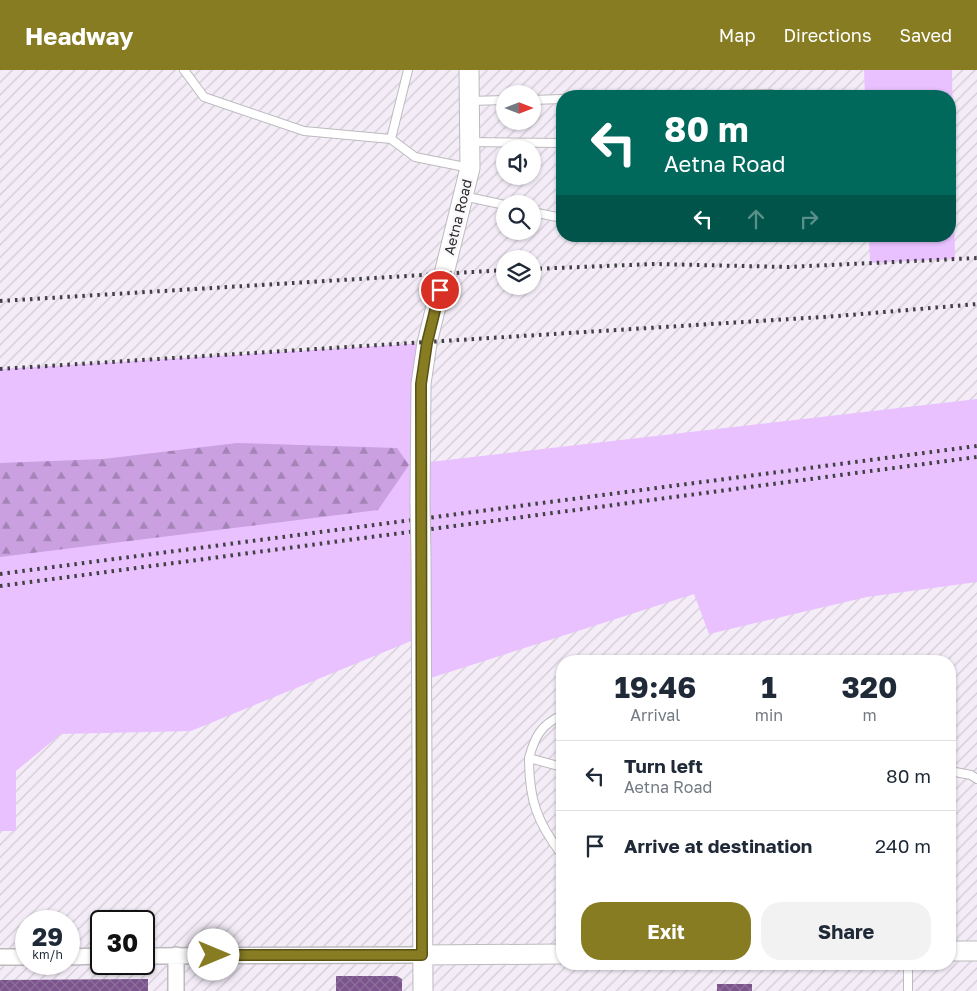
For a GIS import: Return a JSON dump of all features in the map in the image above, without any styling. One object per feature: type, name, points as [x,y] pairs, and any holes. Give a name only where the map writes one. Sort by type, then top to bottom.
[{"type":"street","name":"Aetna Road","points":[[423,991],[421,384],[427,343],[470,168],[469,70]]},
{"type":"street","points":[[956,951],[977,951]]},
{"type":"street","points":[[155,956],[556,954]]},
{"type":"street","points":[[176,955],[176,991]]},
{"type":"street","points":[[0,958],[15,957]]},
{"type":"lane","points":[[184,70],[204,97],[304,131],[391,139],[415,157],[470,168]]},
{"type":"lane","points":[[391,139],[408,70]]},
{"type":"lane","points":[[541,100],[556,99]]},
{"type":"lane","points":[[469,101],[496,100]]},
{"type":"lane","points":[[470,142],[556,143]]},
{"type":"lane","points":[[463,196],[496,204]]},
{"type":"lane","points":[[541,214],[556,217]]},
{"type":"lane","points":[[556,718],[540,731],[534,740],[529,758],[529,779],[535,809],[544,828],[556,846]]},
{"type":"lane","points":[[529,758],[556,765]]},
{"type":"lane","points":[[956,772],[971,775],[977,779]]},
{"type":"lane","points":[[908,970],[908,991]]},
{"type":"shaded area","points":[[0,70],[977,70],[977,991],[0,991]]},
{"type":"shaded area","points":[[864,70],[952,70],[952,90],[865,90]]},
{"type":"shaded area","points":[[869,242],[955,242],[955,259],[870,263]]},
{"type":"shaded area","points":[[427,343],[421,463],[977,399],[977,582],[867,597],[709,634],[694,594],[421,681],[421,637],[191,731],[61,734],[16,771],[16,831],[0,831],[0,369]]},
{"type":"green space","points":[[237,443],[397,448],[409,465],[378,510],[0,557],[0,463],[103,459]]},
{"type":"building","points":[[336,976],[397,976],[402,979],[402,991],[336,991]]},
{"type":"building","points":[[148,979],[148,991],[0,991],[0,980]]},
{"type":"building","points":[[717,984],[752,984],[752,991],[717,991]]},
{"type":"railway","points":[[541,269],[654,264],[788,267],[977,258]]},
{"type":"railway","points":[[0,301],[496,271]]},
{"type":"railway","points":[[0,369],[838,316],[977,304]]},
{"type":"railway","points":[[0,574],[977,446]]},
{"type":"railway","points":[[0,586],[977,457]]},
{"type":"route","points":[[214,955],[422,955],[421,384],[427,343],[440,290]]}]
